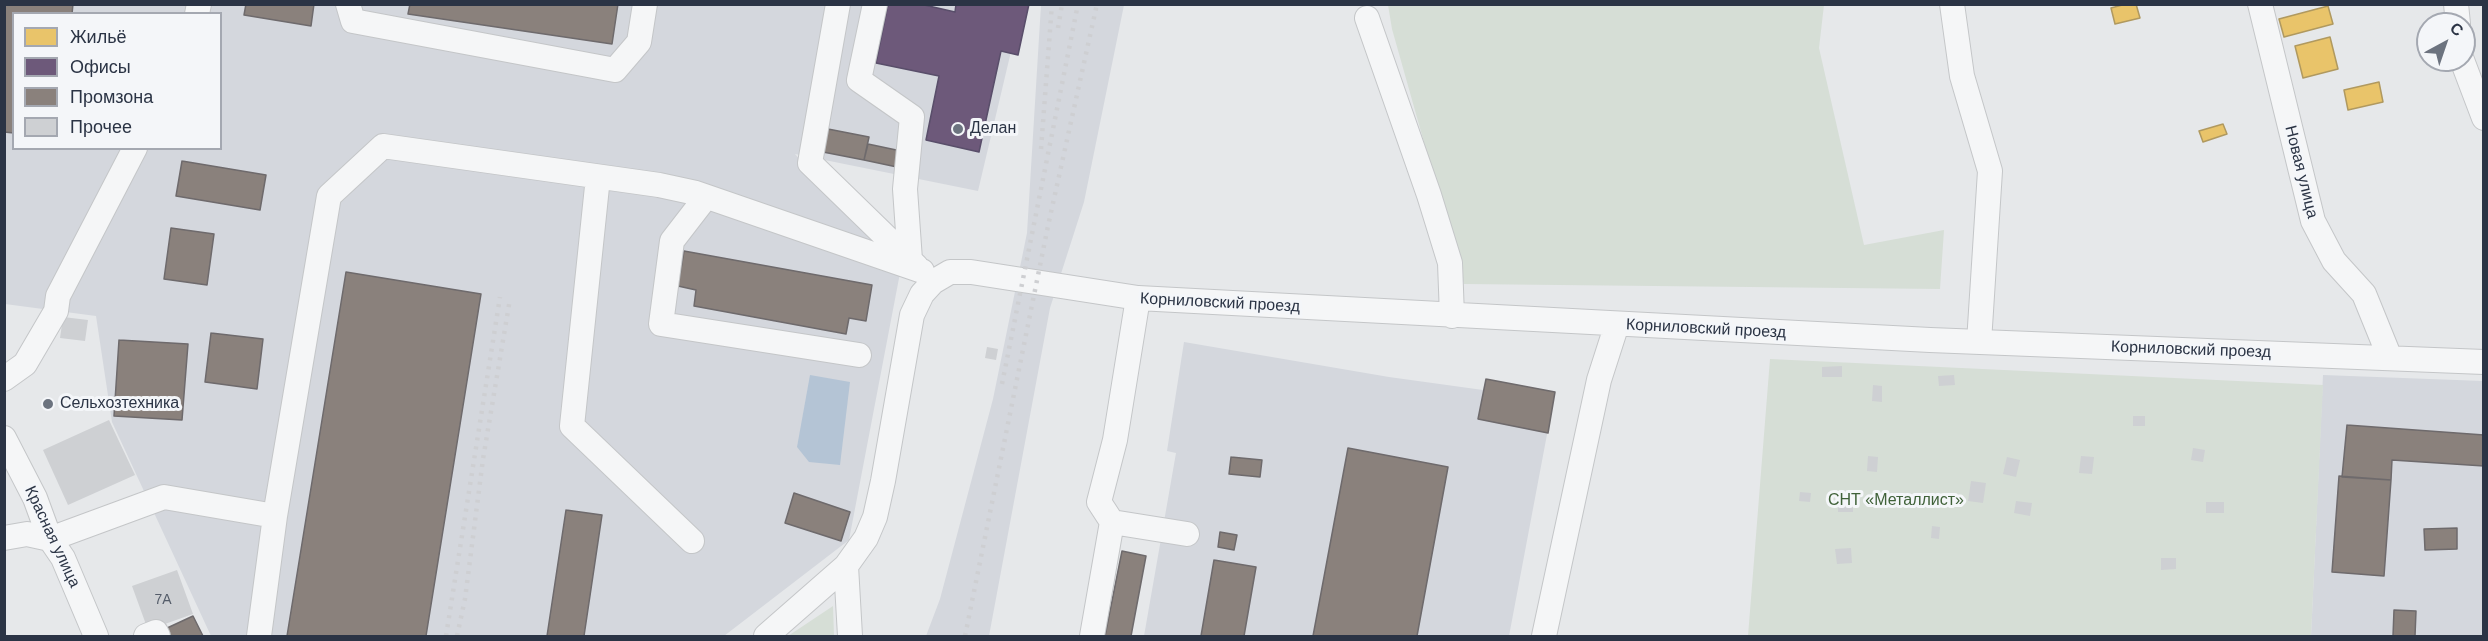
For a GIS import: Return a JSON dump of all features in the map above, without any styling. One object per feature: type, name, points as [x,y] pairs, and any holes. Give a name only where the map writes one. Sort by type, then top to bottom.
[{"type":"street","points":[[348,4],[353,21],[615,70],[639,42],[645,4]]},
{"type":"street","points":[[838,4],[810,163],[922,271]]},
{"type":"street","points":[[766,636],[846,566],[866,538],[875,517],[912,315],[922,294],[922,271],[905,189],[912,117],[859,80],[875,4]]},
{"type":"street","points":[[1952,4],[1962,76],[1990,171],[1979,342]]},
{"type":"street","name":"Новая улица","points":[[2260,4],[2313,221],[2334,261],[2364,294],[2390,358]]},
{"type":"street","points":[[1367,18],[1426,184],[1450,263],[1452,316]]},
{"type":"street","points":[[2467,72],[2484,118]]},
{"type":"street","points":[[259,636],[275,516],[329,196],[383,146],[659,185],[706,197],[922,271]]},
{"type":"street","points":[[4,379],[25,364],[56,311],[58,296],[134,150]]},
{"type":"street","points":[[598,177],[572,426],[692,541]]},
{"type":"street","points":[[706,197],[672,241],[661,324],[859,355]]},
{"type":"street","name":"Корниловский проезд","points":[[922,271],[970,272],[1138,298],[1979,342],[2484,362]]},
{"type":"street","points":[[1092,636],[1112,522],[1099,502],[1115,440],[1138,298]]},
{"type":"street","points":[[1544,636],[1599,380],[1617,324]]},
{"type":"street","name":"Красная улица","points":[[4,438],[35,498],[50,539],[63,558],[96,636]]},
{"type":"street","points":[[4,538],[27,534],[50,539],[164,497],[275,516]]},
{"type":"street","points":[[1112,522],[1187,534]]},
{"type":"street","points":[[846,566],[850,636]]},
{"type":"street","points":[[146,636],[156,632],[158,636]]},
{"type":"shaded area","name":"Сельхозтехника","points":[[5,5],[1022,5],[978,191],[795,154],[900,273],[849,540],[724,636],[211,636],[112,422],[96,316],[5,304]]},
{"type":"shaded area","points":[[1041,5],[1124,5],[1084,202],[1050,308],[989,636],[926,636],[940,599],[993,399],[1027,233]]},
{"type":"shaded area","points":[[1184,342],[1389,377],[1483,390],[1486,379],[1555,392],[1509,636],[1144,636],[1176,453],[1167,451]]},
{"type":"shaded area","points":[[2323,375],[2483,381],[2483,636],[2311,636]]},
{"type":"green space","points":[[1388,5],[1824,5],[1819,48],[1864,245],[1944,230],[1940,289],[1464,284],[1392,29]]},
{"type":"green space","name":"СНТ «Металлист»","points":[[1770,359],[2323,385],[2311,636],[1748,636]]},
{"type":"green space","points":[[833,606],[834,636],[788,636]]},
{"type":"water","points":[[810,375],[850,382],[840,465],[809,462],[797,447]]},
{"type":"building: Жильё","points":[[2136,4],[2140,18],[2115,24],[2111,8]]},
{"type":"building: Жильё","points":[[2328,6],[2333,24],[2284,37],[2279,19]]},
{"type":"building: Жильё","points":[[2330,37],[2338,69],[2303,78],[2295,46]]},
{"type":"building: Жильё","points":[[2379,82],[2383,102],[2348,110],[2344,90]]},
{"type":"building: Жильё","points":[[2223,124],[2227,134],[2203,142],[2199,131]]},
{"type":"building: Офисы","points":[[888,4],[920,4],[955,12],[956,4],[1029,4],[1018,55],[1001,51],[979,152],[926,140],[939,76],[876,63]]},
{"type":"building: Промзона","points":[[4,4],[73,4],[72,12],[12,12],[12,133],[4,132]]},
{"type":"building: Промзона","points":[[246,4],[314,4],[311,26],[244,15]]},
{"type":"building: Промзона","points":[[410,4],[618,4],[612,44],[408,14]]},
{"type":"building: Промзона","points":[[828,129],[869,137],[864,160],[823,152]]},
{"type":"building: Промзона","points":[[868,144],[901,151],[897,167],[864,160]]},
{"type":"building: Промзона","points":[[182,161],[266,175],[260,210],[176,196]]},
{"type":"building: Промзона","points":[[171,228],[214,234],[207,285],[164,279]]},
{"type":"building: Промзона","points":[[684,251],[872,285],[866,321],[849,318],[846,334],[694,306],[696,290],[678,286]]},
{"type":"building: Промзона","points":[[346,272],[481,294],[426,636],[287,636]]},
{"type":"building: Промзона","points":[[211,333],[263,339],[257,389],[205,382]]},
{"type":"building: Промзона","points":[[119,340],[188,344],[182,420],[114,416]]},
{"type":"building: Промзона","points":[[1486,379],[1555,392],[1548,433],[1478,419]]},
{"type":"building: Промзона","points":[[2347,425],[2484,435],[2484,466],[2392,460],[2391,480],[2342,477]]},
{"type":"building: Промзона","points":[[1348,448],[1448,467],[1417,636],[1313,636]]},
{"type":"building: Промзона","points":[[1231,457],[1262,460],[1260,477],[1229,474]]},
{"type":"building: Промзона","points":[[2339,476],[2391,480],[2384,576],[2332,572]]},
{"type":"building: Промзона","points":[[794,493],[850,512],[841,541],[785,523]]},
{"type":"building: Промзона","points":[[566,510],[602,515],[584,636],[547,636]]},
{"type":"building: Промзона","points":[[2457,528],[2457,549],[2425,550],[2424,529]]},
{"type":"building: Промзона","points":[[1220,532],[1237,535],[1234,550],[1218,547]]},
{"type":"building: Промзона","points":[[1122,551],[1146,556],[1131,636],[1105,636]]},
{"type":"building: Промзона","points":[[1214,560],[1256,567],[1244,636],[1201,636]]},
{"type":"building: Промзона","points":[[2394,610],[2416,611],[2415,636],[2393,636]]},
{"type":"building: Промзона","points":[[193,616],[203,636],[169,636],[165,629]]},
{"type":"building: Прочее","points":[[63,317],[88,320],[85,341],[60,338]]},
{"type":"building: Прочее","points":[[987,347],[998,349],[996,360],[985,358]]},
{"type":"building: Прочее","points":[[1842,366],[1842,377],[1822,377],[1822,367]]},
{"type":"building: Прочее","points":[[1954,375],[1955,385],[1939,386],[1938,376]]},
{"type":"building: Прочее","points":[[1873,385],[1882,386],[1882,402],[1872,401]]},
{"type":"building: Прочее","points":[[2133,416],[2145,416],[2145,426],[2133,426]]},
{"type":"building: Прочее","points":[[109,420],[135,475],[68,505],[43,450]]},
{"type":"building: Прочее","points":[[2193,448],[2205,450],[2203,462],[2191,460]]},
{"type":"building: Прочее","points":[[1868,456],[1878,457],[1877,472],[1867,471]]},
{"type":"building: Прочее","points":[[2081,456],[2094,457],[2092,474],[2079,473]]},
{"type":"building: Прочее","points":[[2007,457],[2020,460],[2016,477],[2003,474]]},
{"type":"building: Прочее","points":[[1971,481],[1986,483],[1983,503],[1968,501]]},
{"type":"building: Прочее","points":[[1800,492],[1811,493],[1810,502],[1799,501]]},
{"type":"building: Прочее","points":[[2016,501],[2032,503],[2030,516],[2014,513]]},
{"type":"building: Прочее","points":[[2206,502],[2224,502],[2224,513],[2206,513]]},
{"type":"building: Прочее","points":[[1838,504],[1853,504],[1853,512],[1838,512]]},
{"type":"building: Прочее","points":[[1932,526],[1940,527],[1939,539],[1931,538]]},
{"type":"building: Прочее","points":[[1851,548],[1852,563],[1837,564],[1835,549]]},
{"type":"building: Прочее","points":[[2161,558],[2176,558],[2176,569],[2161,570]]},
{"type":"building: Прочее","points":[[177,570],[193,614],[148,630],[132,586]]},
{"type":"railway","points":[[1041,149],[1052,4]]},
{"type":"railway","points":[[1058,28],[1062,4]]},
{"type":"railway","points":[[1002,384],[1078,4]]},
{"type":"railway","points":[[965,636],[1048,226],[1097,4]]},
{"type":"railway","points":[[446,636],[500,297]]},
{"type":"railway","points":[[457,636],[465,599],[483,459],[510,299]]},
{"type":"place","name":"Делан","points":[[958,129]]},
{"type":"place","name":"Сельхозтехника","points":[[48,404]]}]
